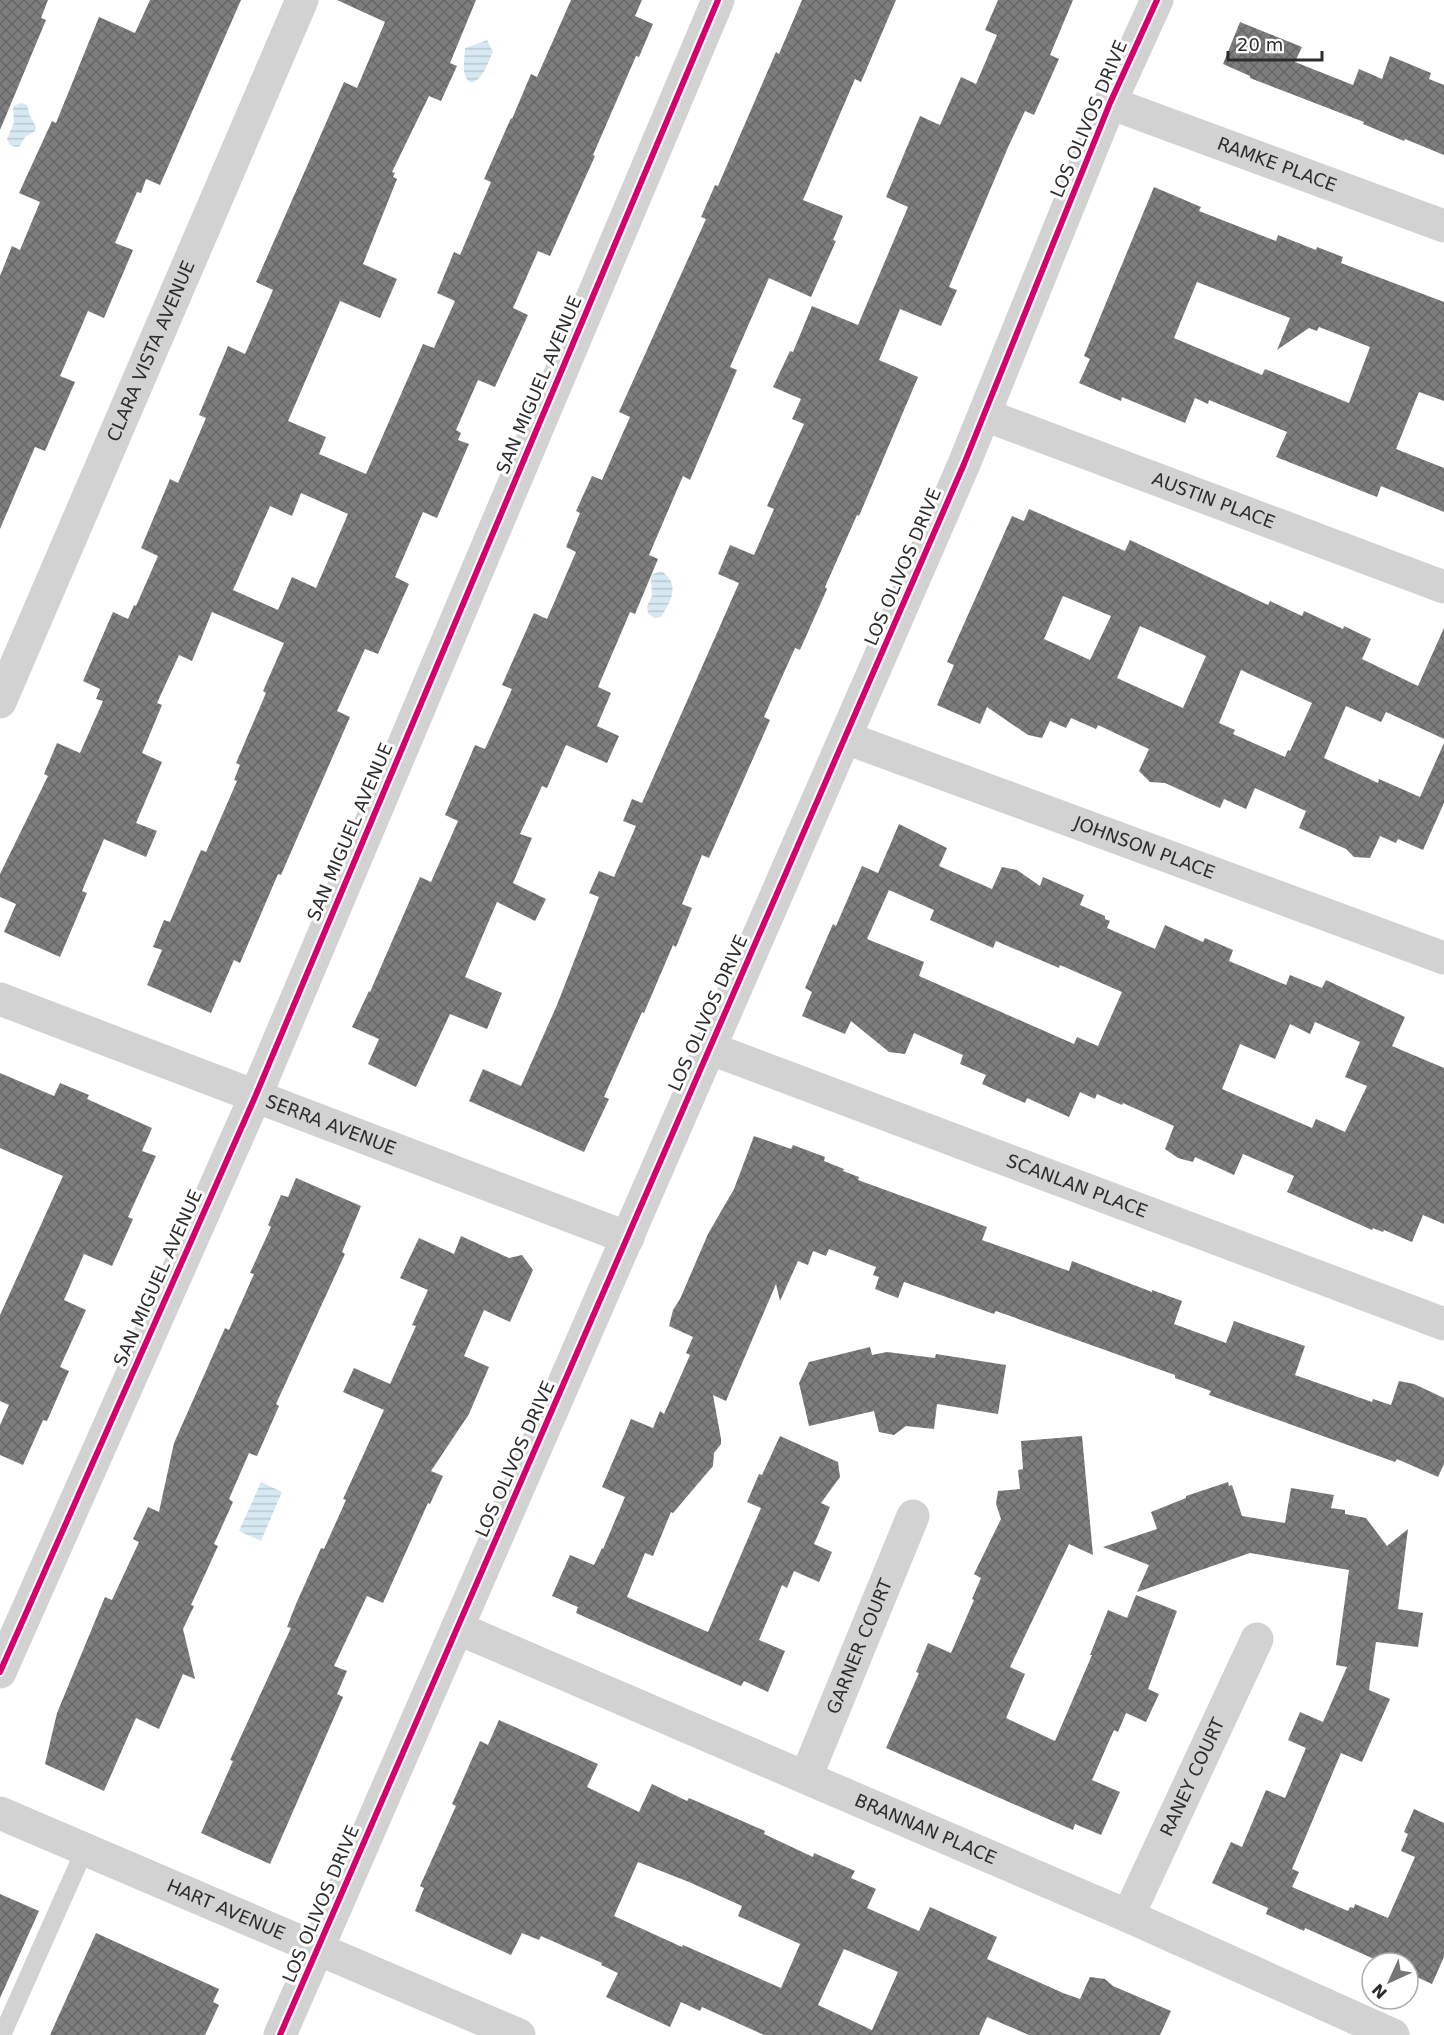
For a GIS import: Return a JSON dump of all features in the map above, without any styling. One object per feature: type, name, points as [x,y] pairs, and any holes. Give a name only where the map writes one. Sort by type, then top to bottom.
[{"type":"street","name":"CLARA VISTA AVENUE","points":[[0,702],[302,0]]},
{"type":"street","name":"SAN MIGUEL AVENUE","points":[[0,1672],[255,1097],[718,0]]},
{"type":"street","name":"LOS OLIVOS DRIVE","points":[[280,2035],[846,738],[985,415],[1110,103],[1157,0]]},
{"type":"street","name":"RAMKE PLACE","points":[[1110,103],[1444,225]]},
{"type":"street","name":"AUSTIN PLACE","points":[[985,415],[1444,587]]},
{"type":"street","name":"JOHNSON PLACE","points":[[846,738],[1444,958]]},
{"type":"street","name":"SERRA AVENUE","points":[[0,999],[628,1238]]},
{"type":"street","name":"SCANLAN PLACE","points":[[709,1048],[1444,1324]]},
{"type":"street","name":"GARNER COURT","points":[[806,1778],[913,1516]]},
{"type":"street","name":"BRANNAN PLACE","points":[[457,1629],[1128,1917],[1393,2035]]},
{"type":"street","name":"RANEY COURT","points":[[1128,1917],[1257,1639]]},
{"type":"street","name":"HART AVENUE","points":[[0,1813],[519,2035]]},
{"type":"lane","points":[[2,2035],[85,1849]]},
{"type":"shaded area","points":[[487,40],[493,52],[482,74],[471,83],[464,72],[465,48]]},
{"type":"shaded area","points":[[21,103],[27,105],[36,127],[35,131],[25,137],[20,146],[16,147],[10,145],[7,139],[14,123],[13,106]]},
{"type":"shaded area","points":[[661,571],[671,581],[672,593],[661,617],[654,618],[648,613],[647,606],[652,596],[651,575]]},
{"type":"shaded area","points":[[261,1482],[282,1492],[261,1541],[239,1531]]},
{"type":"building","points":[[0,0],[48,0],[41,18],[46,20],[0,130]]},
{"type":"building","points":[[150,0],[241,0],[160,185],[146,179],[141,193],[137,192],[115,243],[133,250],[104,318],[88,311],[60,376],[75,382],[45,451],[35,447],[0,529],[0,276],[12,246],[20,250],[40,202],[19,193],[52,121],[56,123],[99,17],[135,33]]},
{"type":"building","points":[[337,0],[476,0],[450,63],[457,66],[441,101],[429,96],[392,172],[395,173],[393,177],[397,179],[363,264],[397,279],[380,318],[340,301],[288,421],[326,437],[319,454],[366,474],[423,344],[434,348],[455,301],[437,293],[454,252],[460,255],[491,182],[484,179],[531,74],[537,77],[571,0],[642,0],[635,16],[653,24],[639,57],[636,56],[593,155],[595,156],[550,256],[538,251],[513,308],[528,315],[495,387],[478,380],[456,430],[461,433],[458,440],[469,444],[437,518],[423,512],[395,577],[409,584],[378,654],[365,649],[337,711],[350,717],[240,963],[234,960],[211,1013],[147,985],[162,950],[153,947],[164,920],[170,922],[201,850],[206,852],[237,781],[234,780],[240,765],[236,763],[266,693],[263,691],[284,643],[212,612],[192,661],[179,655],[157,703],[162,705],[142,753],[162,762],[136,823],[157,831],[146,857],[104,839],[82,891],[87,893],[60,957],[4,932],[16,904],[0,897],[0,874],[48,776],[44,774],[57,743],[80,753],[103,701],[96,699],[100,689],[83,681],[113,612],[128,619],[134,605],[136,606],[158,556],[141,548],[170,479],[178,483],[206,418],[199,415],[228,346],[245,354],[273,290],[256,282],[344,82],[357,88],[385,22]],"holes":[[[301,493],[348,514],[316,588],[292,577],[278,610],[233,590],[270,506],[292,516]]]},
{"type":"building","points":[[802,0],[896,0],[861,82],[855,79],[803,200],[843,216],[833,240],[836,241],[811,297],[769,278],[730,367],[737,370],[690,480],[683,476],[649,555],[658,559],[635,614],[630,612],[598,687],[611,693],[597,726],[619,736],[607,763],[566,745],[547,788],[542,786],[520,834],[532,838],[513,883],[546,899],[535,921],[497,902],[465,977],[502,993],[487,1029],[450,1014],[416,1087],[368,1064],[379,1039],[352,1027],[370,992],[420,877],[431,882],[458,821],[445,815],[475,745],[485,749],[512,689],[502,685],[534,613],[547,619],[576,552],[566,547],[580,513],[576,511],[592,476],[602,480],[630,417],[619,412],[706,219],[701,217],[715,185],[718,186],[776,52],[779,54]]},
{"type":"building","points":[[998,0],[1073,0],[1050,55],[1059,59],[1034,115],[1025,111],[1009,145],[949,287],[957,290],[941,326],[900,309],[879,360],[918,377],[859,516],[857,515],[825,587],[827,589],[800,650],[795,648],[764,717],[770,720],[709,858],[702,855],[682,904],[692,908],[676,947],[673,945],[604,1097],[609,1099],[584,1152],[469,1101],[483,1069],[521,1086],[557,1005],[599,897],[589,893],[599,871],[614,877],[636,826],[623,821],[632,799],[642,803],[739,583],[718,574],[730,545],[754,555],[774,509],[767,506],[804,424],[792,419],[801,399],[773,387],[790,351],[793,352],[812,306],[858,325],[908,207],[886,197],[920,116],[940,125],[961,77],[976,84],[997,35],[985,30]]},
{"type":"building","points":[[1240,22],[1302,47],[1295,62],[1353,85],[1359,69],[1382,79],[1390,56],[1431,73],[1429,79],[1444,85],[1444,155],[1250,78],[1223,64]]},
{"type":"building","points":[[1154,187],[1201,207],[1199,211],[1276,241],[1278,235],[1316,250],[1317,247],[1343,257],[1341,263],[1444,302],[1444,401],[1419,392],[1396,449],[1444,468],[1444,512],[1381,486],[1377,497],[1276,457],[1287,432],[1209,400],[1208,404],[1195,398],[1185,423],[1122,397],[1121,401],[1079,383],[1090,359],[1084,356]],"holes":[[[1197,282],[1290,318],[1277,350],[1309,328],[1317,331],[1319,327],[1370,347],[1349,403],[1265,369],[1262,375],[1174,338]]]},
{"type":"building","points":[[1029,509],[1125,551],[1130,540],[1268,605],[1270,601],[1302,616],[1304,611],[1343,629],[1344,626],[1371,639],[1362,659],[1418,686],[1444,628],[1444,739],[1386,712],[1381,722],[1346,706],[1324,758],[1378,783],[1379,779],[1420,797],[1444,743],[1444,803],[1423,850],[1398,839],[1396,843],[1380,836],[1370,858],[1354,857],[1346,849],[1299,828],[1306,811],[1255,788],[1246,809],[1224,799],[1220,808],[1165,783],[1150,782],[1139,771],[1149,749],[1098,725],[1096,729],[1071,718],[1066,728],[1050,721],[1042,738],[1028,735],[987,707],[980,724],[937,705],[954,665],[947,662],[1012,516],[1024,521]],"holes":[[[1063,596],[1111,616],[1090,660],[1044,639]],[[1140,626],[1206,656],[1183,708],[1117,678]],[[1241,670],[1312,703],[1285,757],[1233,734],[1235,730],[1219,723]]]},
{"type":"building","points":[[899,824],[947,848],[939,866],[992,889],[1002,867],[1017,870],[1040,886],[1043,877],[1084,895],[1080,905],[1105,916],[1105,919],[1110,921],[1107,928],[1155,949],[1165,925],[1203,942],[1205,938],[1233,950],[1229,961],[1286,985],[1290,975],[1322,988],[1326,980],[1405,1017],[1392,1046],[1444,1068],[1444,1224],[1423,1215],[1412,1242],[1384,1230],[1383,1232],[1373,1228],[1372,1230],[1287,1192],[1294,1176],[1243,1154],[1234,1175],[1195,1157],[1193,1162],[1178,1158],[1165,1149],[1174,1126],[1123,1103],[1122,1105],[1097,1094],[1095,1099],[1080,1092],[1069,1117],[1027,1098],[1025,1103],[982,1084],[986,1075],[960,1064],[963,1055],[914,1033],[905,1054],[889,1052],[851,1021],[845,1034],[802,1016],[812,992],[805,988],[833,924],[836,926],[862,866],[878,873]],"holes":[[[889,890],[934,910],[930,920],[993,948],[996,941],[1122,992],[1098,1046],[1077,1037],[1074,1044],[919,976],[924,962],[867,939]],[[1315,1022],[1360,1042],[1345,1077],[1367,1086],[1345,1132],[1316,1119],[1312,1128],[1222,1089],[1240,1044],[1275,1059],[1290,1024],[1310,1034]]]},
{"type":"building","points":[[0,1073],[54,1096],[60,1083],[89,1095],[87,1099],[152,1128],[142,1151],[156,1156],[128,1217],[133,1219],[112,1266],[84,1254],[64,1300],[86,1310],[60,1367],[69,1371],[47,1421],[43,1420],[23,1465],[0,1455],[0,1425],[9,1405],[0,1401],[0,1315],[63,1176],[0,1148]]},
{"type":"building","points":[[754,1136],[791,1149],[793,1145],[825,1157],[824,1161],[859,1177],[858,1180],[987,1227],[982,1240],[1069,1271],[1072,1261],[1182,1301],[1174,1324],[1226,1343],[1234,1321],[1305,1346],[1295,1375],[1372,1402],[1373,1399],[1391,1405],[1399,1381],[1414,1384],[1444,1398],[1444,1464],[1438,1477],[1397,1459],[1395,1462],[1209,1395],[1211,1391],[1175,1378],[1175,1375],[996,1311],[994,1314],[904,1282],[898,1298],[875,1289],[879,1277],[873,1275],[876,1267],[829,1249],[826,1256],[813,1251],[808,1265],[798,1261],[780,1301],[776,1284],[726,1401],[713,1395],[721,1444],[714,1453],[713,1466],[673,1513],[671,1512],[653,1556],[645,1553],[627,1597],[708,1632],[761,1508],[747,1502],[780,1436],[838,1462],[840,1477],[821,1503],[830,1507],[814,1544],[832,1552],[819,1582],[794,1571],[787,1588],[782,1585],[759,1640],[785,1651],[768,1692],[744,1681],[741,1686],[576,1613],[578,1607],[552,1596],[570,1555],[594,1565],[625,1497],[602,1487],[631,1419],[653,1428],[660,1411],[664,1414],[690,1355],[686,1353],[693,1337],[669,1326],[673,1310],[708,1234],[734,1189]]},
{"type":"building","points":[[296,1178],[361,1206],[342,1252],[345,1254],[276,1404],[279,1406],[257,1456],[249,1453],[229,1499],[233,1502],[214,1544],[218,1546],[191,1605],[194,1606],[183,1629],[195,1679],[183,1674],[159,1729],[136,1718],[104,1791],[45,1764],[57,1713],[105,1597],[112,1600],[139,1542],[133,1539],[148,1507],[159,1512],[174,1443],[225,1328],[229,1330],[254,1274],[250,1273],[271,1227],[268,1225],[281,1195],[288,1197]]},
{"type":"building","points":[[461,1236],[509,1258],[522,1255],[533,1270],[510,1322],[484,1310],[464,1356],[489,1367],[469,1414],[431,1471],[443,1476],[430,1504],[428,1503],[383,1603],[367,1596],[334,1666],[347,1671],[337,1694],[343,1697],[270,1864],[201,1833],[233,1761],[230,1760],[291,1628],[287,1627],[296,1604],[321,1548],[324,1549],[346,1500],[343,1499],[384,1410],[343,1392],[354,1368],[390,1384],[416,1326],[412,1325],[428,1290],[400,1278],[419,1238],[454,1254]]},
{"type":"building","points":[[870,1347],[872,1355],[887,1352],[935,1358],[936,1354],[1006,1365],[998,1414],[937,1404],[934,1429],[906,1426],[894,1435],[879,1432],[874,1411],[809,1426],[799,1383],[809,1362]]},
{"type":"building","points":[[1082,1436],[1093,1555],[1069,1544],[1010,1667],[1025,1674],[1006,1718],[1055,1741],[1092,1655],[1090,1655],[1108,1610],[1127,1618],[1136,1595],[1177,1611],[1148,1689],[1159,1694],[1146,1722],[1126,1713],[1118,1732],[1114,1730],[1092,1780],[1120,1792],[1101,1835],[1075,1824],[1073,1830],[886,1748],[919,1673],[916,1672],[928,1643],[951,1653],[981,1578],[974,1574],[1001,1519],[996,1504],[998,1491],[1020,1489],[1018,1470],[1023,1469],[1021,1441]]},
{"type":"building","points":[[1228,1482],[1229,1486],[1232,1485],[1242,1516],[1285,1523],[1291,1488],[1334,1495],[1331,1508],[1345,1510],[1345,1514],[1366,1518],[1387,1546],[1408,1529],[1398,1609],[1423,1613],[1418,1647],[1376,1642],[1369,1690],[1390,1699],[1362,1762],[1341,1753],[1292,1869],[1299,1872],[1292,1887],[1348,1911],[1350,1907],[1354,1908],[1355,1904],[1388,1918],[1415,1857],[1401,1851],[1408,1834],[1404,1832],[1414,1809],[1444,1823],[1444,1957],[1432,1984],[1420,1978],[1420,1951],[1360,1953],[1305,1928],[1304,1931],[1266,1914],[1268,1908],[1212,1883],[1231,1842],[1242,1847],[1266,1790],[1285,1798],[1306,1748],[1288,1740],[1300,1712],[1323,1722],[1347,1667],[1336,1665],[1349,1570],[1250,1553],[1137,1592],[1149,1565],[1103,1547],[1157,1529],[1151,1512],[1186,1498],[1186,1496]]},
{"type":"building","points":[[499,1720],[598,1764],[587,1787],[639,1812],[652,1784],[687,1801],[689,1798],[765,1831],[764,1834],[813,1857],[814,1853],[855,1871],[851,1878],[876,1889],[867,1908],[919,1931],[930,1907],[997,1937],[987,1959],[1063,1993],[1080,1999],[1090,1977],[1105,1979],[1113,1986],[1171,2011],[1160,2035],[1029,2035],[987,2017],[979,2035],[764,2035],[702,2007],[700,2011],[681,2002],[670,2027],[606,1997],[618,1973],[601,1965],[602,1963],[541,1936],[539,1940],[522,1933],[511,1955],[415,1911],[424,1888],[420,1886],[456,1806],[452,1804],[480,1741],[488,1745]],"holes":[[[638,1862],[742,1906],[738,1916],[800,1944],[781,1988],[614,1916]],[[844,1949],[898,1972],[872,2030],[818,2005]]]},
{"type":"building","points":[[0,1894],[39,1911],[0,1998]]},
{"type":"building","points":[[96,1933],[219,1989],[213,2002],[219,2005],[205,2035],[50,2035]]},
{"type":"cycle path","points":[[0,1672],[255,1097],[718,0]]},
{"type":"cycle path","points":[[280,2035],[964,464],[1110,103],[1157,0]]}]
